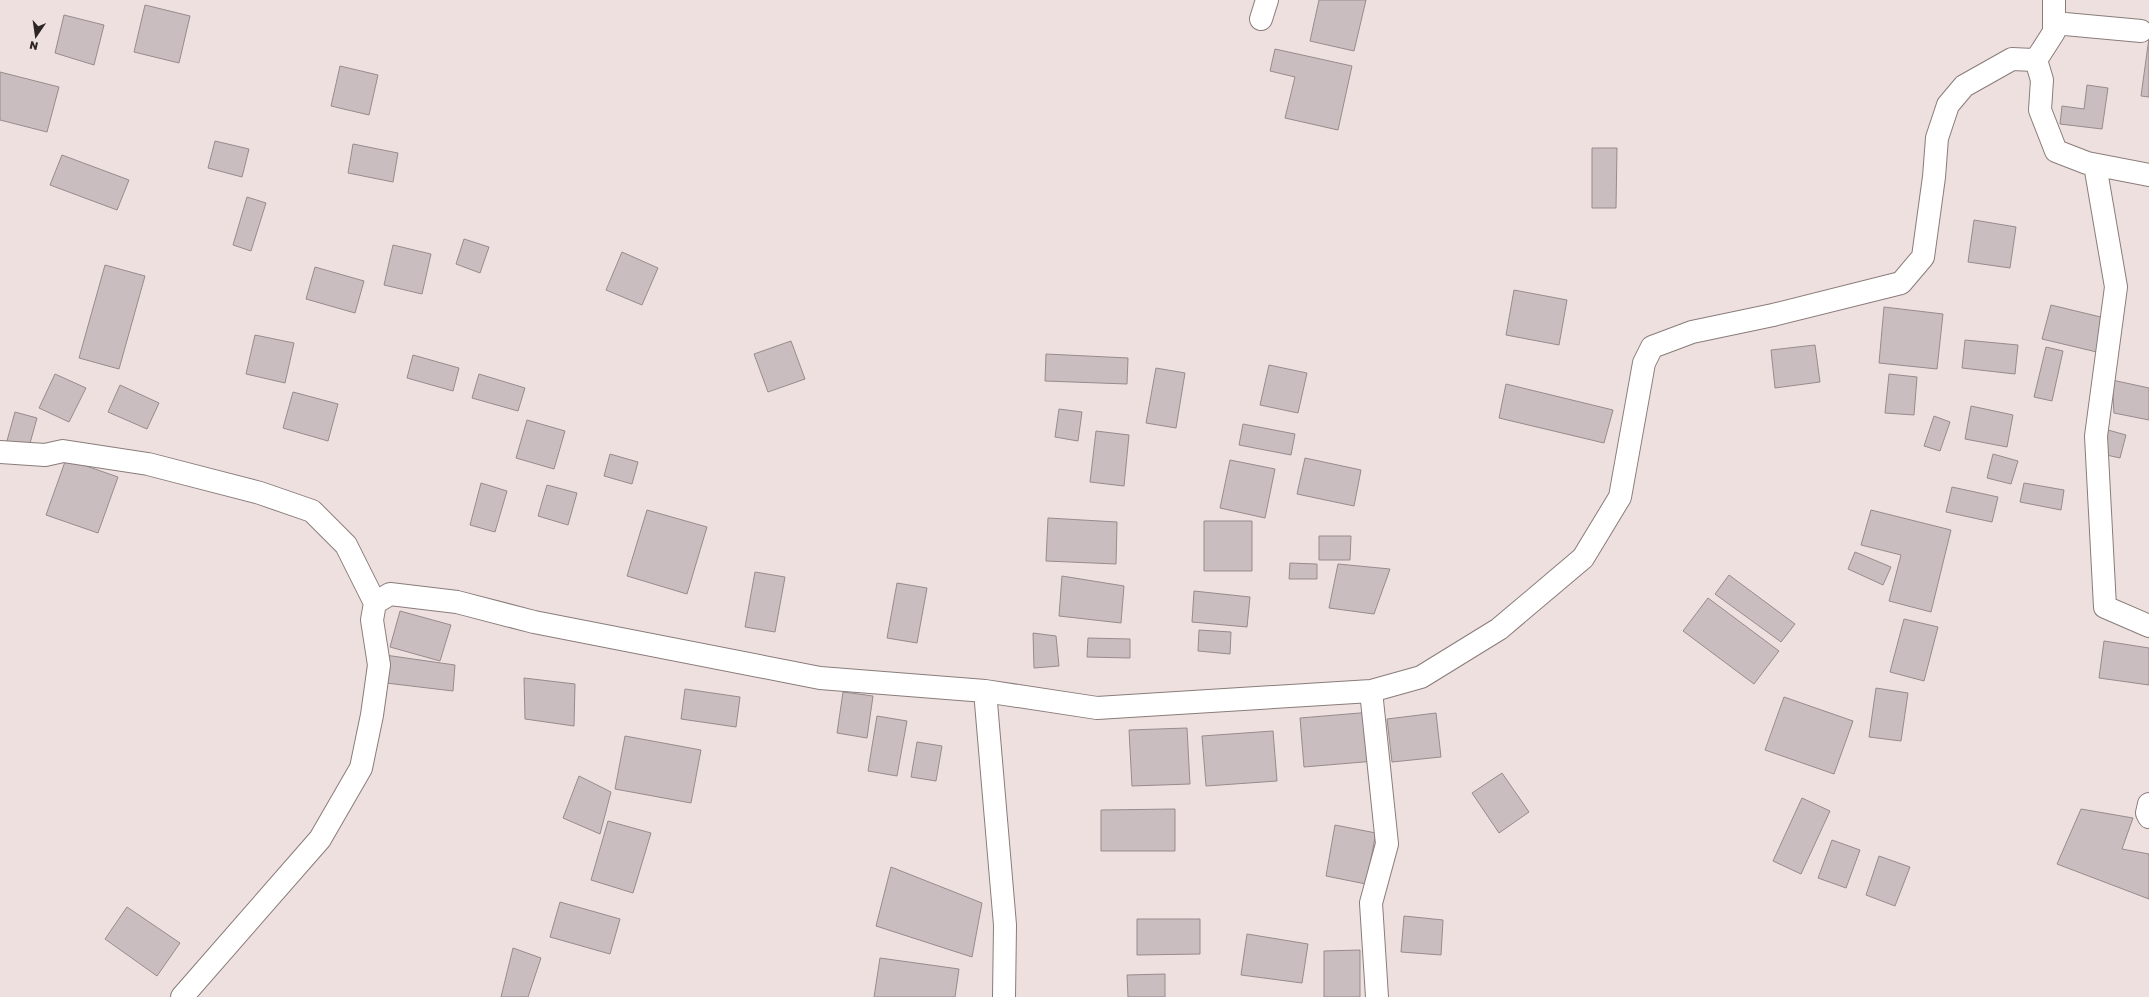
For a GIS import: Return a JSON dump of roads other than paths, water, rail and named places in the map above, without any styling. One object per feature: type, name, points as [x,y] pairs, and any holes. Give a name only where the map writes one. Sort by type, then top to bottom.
[{"type":"street","points":[[2054,0],[2054,32],[2036,60],[2042,80],[2040,110],[2056,151],[2095,165],[2149,175]]},
{"type":"street","points":[[2054,23],[2141,31]]},
{"type":"street","points":[[375,603],[390,594],[457,602],[534,622],[820,678],[985,691],[1097,708],[1371,691],[1421,677],[1499,629],[1583,558],[1620,497],[1644,363],[1652,347],[1692,332],[1774,315],[1901,283],[1923,257],[1934,177],[1937,138],[1948,105],[1964,86],[2012,59],[2036,60]]},
{"type":"street","points":[[2095,165],[2116,287],[2096,436],[2105,607],[2149,626]]},
{"type":"street","points":[[0,452],[45,455],[63,451],[148,464],[260,493],[312,511],[346,544],[375,603],[372,620],[379,665],[372,715],[360,768],[320,839],[182,997]]},
{"type":"street","points":[[985,691],[1005,925],[1004,997]]},
{"type":"street","points":[[1371,691],[1386,844],[1371,903],[1376,997]]},
{"type":"street","points":[[2149,804],[2147,813],[2149,817]]}]
